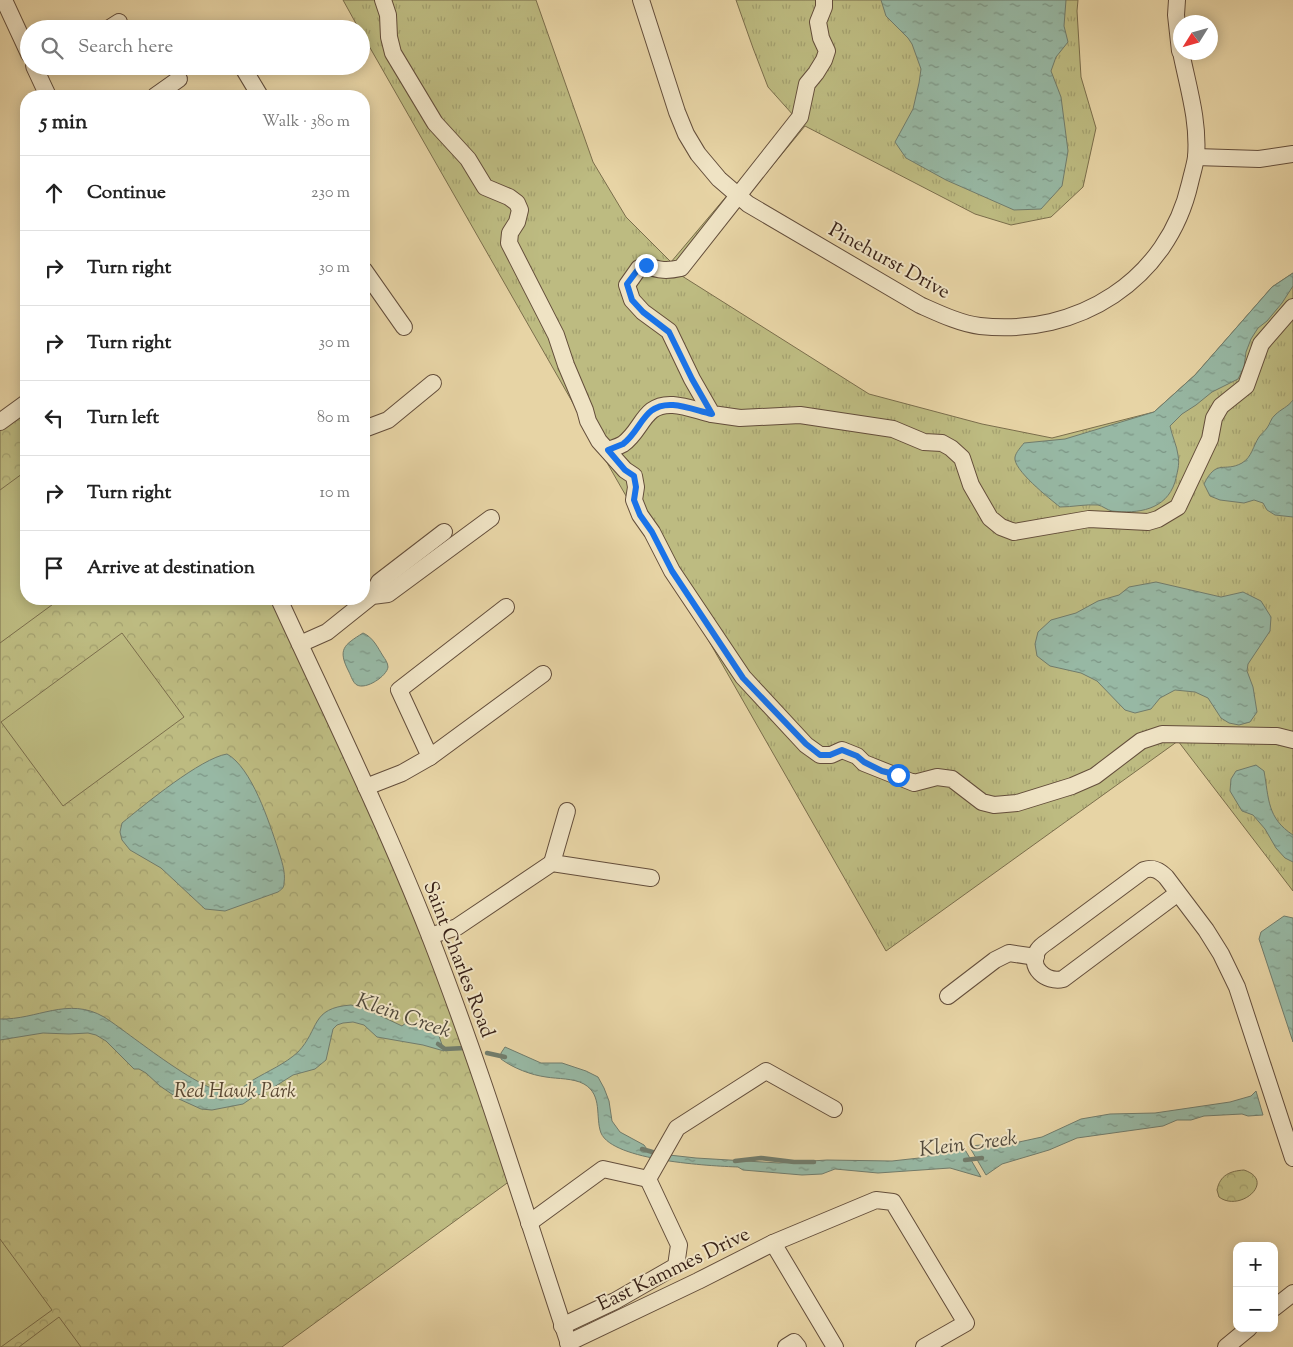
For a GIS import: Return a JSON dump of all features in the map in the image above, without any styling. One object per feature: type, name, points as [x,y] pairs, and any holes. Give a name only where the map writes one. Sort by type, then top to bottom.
[{"type":"street","points":[[4,0],[20,35]]},
{"type":"street","points":[[383,0],[388,15],[389,38],[393,53],[435,123],[468,159],[485,187],[509,197],[517,203],[520,210],[517,222],[510,233],[509,243],[556,335],[588,421],[599,441],[625,470],[634,476],[636,487],[634,500],[640,515],[652,532],[672,571],[743,678],[806,744],[820,755],[830,755],[842,750],[857,756],[876,768],[914,782],[937,777],[952,779],[982,802],[994,805],[1017,803],[1072,786],[1095,776],[1141,741],[1162,734],[1277,736],[1293,740]]},
{"type":"street","name":"Pinehurst Drive","points":[[641,0],[677,112],[686,134],[698,154],[719,179],[748,204],[927,308],[979,326],[1030,326],[1063,320],[1092,308],[1120,292],[1142,272],[1165,244],[1178,221],[1187,198],[1196,158],[1194,109],[1183,60]]},
{"type":"street","points":[[712,414],[669,332],[643,312],[632,300],[627,284],[639,268],[646,265],[656,270],[670,271],[681,268],[800,117],[807,84],[816,74],[827,51],[821,38],[818,22],[824,6],[824,0]]},
{"type":"street","name":"Pinehurst Drive","points":[[1176,15],[1177,0]]},
{"type":"street","points":[[43,75],[46,90]]},
{"type":"street","points":[[247,75],[256,90]]},
{"type":"street","points":[[163,90],[179,79]]},
{"type":"street","points":[[1196,158],[1259,159],[1293,154]]},
{"type":"street","points":[[370,279],[404,327]]},
{"type":"street","points":[[608,450],[623,443],[655,407],[672,405],[740,418],[800,415],[893,429],[924,442],[942,444],[952,448],[962,458],[971,485],[990,518],[1001,527],[1014,532],[1089,519],[1148,522],[1158,519],[1178,507],[1210,439],[1214,418],[1221,406],[1246,386],[1261,344],[1293,307]]},
{"type":"street","points":[[370,427],[388,420],[433,383]]},
{"type":"street","points":[[0,422],[20,407]]},
{"type":"street","points":[[372,596],[388,594],[491,518]]},
{"type":"street","points":[[372,596],[379,582],[444,532]]},
{"type":"street","name":"Saint Charles Road","points":[[282,605],[366,787],[430,936],[473,1054],[569,1345]]},
{"type":"street","points":[[300,644],[327,632],[361,605]]},
{"type":"street","points":[[430,757],[399,690],[506,608]]},
{"type":"street","points":[[366,787],[402,773],[430,757],[544,674]]},
{"type":"street","points":[[430,936],[457,926],[552,864],[567,811]]},
{"type":"street","points":[[552,864],[651,878]]},
{"type":"street","points":[[1178,893],[1063,978],[1057,980],[1049,979],[1043,976],[1037,968],[1036,957],[1040,948],[1047,942],[1144,870],[1154,869],[1161,871],[1178,893],[1206,930],[1221,954],[1237,987],[1293,1158]]},
{"type":"street","points":[[948,996],[994,960],[1009,953],[1036,957]]},
{"type":"street","points":[[648,1178],[677,1128],[766,1071],[834,1109]]},
{"type":"street","points":[[529,1224],[603,1169],[648,1178]]},
{"type":"street","points":[[562,1326],[615,1300],[676,1266],[679,1245],[648,1178]]},
{"type":"street","points":[[773,1243],[876,1200],[893,1202],[966,1324],[924,1347]]},
{"type":"street","name":"East Kammes Drive","points":[[569,1345],[773,1243],[832,1343]]},
{"type":"street","points":[[1278,1305],[1293,1293]]},
{"type":"street","points":[[1226,1347],[1244,1332]]},
{"type":"street","points":[[786,1347],[794,1342],[798,1347]]},
{"type":"green space","points":[[343,0],[536,0],[593,162],[626,217],[671,262],[794,116],[768,87],[736,0],[1078,0],[1081,77],[1096,128],[1083,187],[1051,217],[1011,225],[975,214],[805,126],[682,276],[869,394],[982,424],[1052,438],[1154,412],[1195,375],[1272,287],[1293,273],[1293,891],[1178,741],[886,951],[370,48],[370,20],[354,20]]},
{"type":"green space","name":"Red Hawk Park","points":[[20,407],[20,605],[282,605],[425,918],[514,1178],[282,1347],[0,1347],[0,422]]},
{"type":"green space","points":[[20,475],[20,605],[52,605],[0,643],[0,490]]},
{"type":"green space","points":[[122,633],[184,717],[63,806],[1,722]]},
{"type":"green space","points":[[1244,1170],[1253,1175],[1257,1181],[1256,1188],[1252,1194],[1236,1201],[1227,1201],[1219,1197],[1218,1185],[1223,1177],[1234,1171]]},
{"type":"green space","points":[[0,1239],[52,1310],[1,1347],[0,1347]]},
{"type":"green space","points":[[59,1317],[81,1347],[19,1347]]},
{"type":"water","points":[[881,0],[1066,0],[1064,26],[1068,42],[1056,57],[1051,71],[1061,97],[1068,151],[1062,186],[1041,209],[1014,210],[946,180],[906,158],[895,142],[913,109],[921,69],[912,44],[886,16]]},
{"type":"water","points":[[1293,273],[1293,286],[1282,303],[1267,321],[1258,328],[1251,339],[1246,352],[1244,367],[1238,379],[1212,392],[1182,414],[1170,426],[1179,462],[1175,482],[1165,499],[1150,508],[1132,512],[1112,511],[1098,505],[1060,507],[1019,469],[1015,457],[1017,451],[1024,443],[1065,439],[1154,412],[1195,375],[1272,287]]},
{"type":"water","points":[[1293,400],[1293,517],[1275,515],[1267,510],[1263,503],[1254,500],[1244,503],[1220,500],[1210,496],[1204,484],[1213,471],[1221,467],[1236,466],[1245,461],[1274,416]]},
{"type":"water","points":[[1156,582],[1221,597],[1243,592],[1261,601],[1271,617],[1270,631],[1248,664],[1247,671],[1253,687],[1257,712],[1250,722],[1239,725],[1229,723],[1221,718],[1208,698],[1195,692],[1175,690],[1160,698],[1151,709],[1135,713],[1125,710],[1097,681],[1081,673],[1050,666],[1037,656],[1035,644],[1038,632],[1051,620],[1076,613],[1098,601],[1119,595],[1129,587]]},
{"type":"water","points":[[363,633],[375,643],[388,667],[387,671],[380,678],[366,686],[356,684],[343,658],[344,648]]},
{"type":"water","points":[[227,754],[236,761],[252,783],[278,849],[283,866],[284,879],[283,887],[278,892],[225,911],[205,909],[161,868],[130,850],[122,840],[120,832],[122,823],[173,783],[216,757]]},
{"type":"water","points":[[1256,765],[1264,771],[1274,815],[1284,829],[1293,835],[1293,862],[1285,858],[1276,848],[1265,829],[1253,815],[1242,811],[1230,791],[1231,779],[1236,771]]},
{"type":"water","points":[[1284,916],[1293,918],[1293,1042],[1259,939],[1261,932]]},
{"type":"water","points":[[351,1005],[364,1008],[402,1026],[407,1022],[437,1030],[444,1051],[423,1045],[377,1037],[364,1025],[353,1022],[343,1023],[333,1029],[326,1060],[315,1069],[293,1075],[243,1104],[212,1110],[201,1109],[179,1099],[160,1086],[146,1073],[139,1069],[134,1069],[106,1041],[96,1035],[88,1033],[43,1033],[0,1040],[0,1019],[27,1016],[52,1010],[78,1009],[91,1011],[104,1017],[168,1063],[206,1086],[222,1092],[233,1092],[282,1064],[298,1052],[305,1044],[322,1015],[329,1010]]},
{"type":"water","points":[[505,1047],[541,1063],[562,1063],[598,1077],[609,1101],[612,1121],[620,1132],[644,1145],[652,1154],[656,1152],[696,1158],[779,1163],[827,1160],[892,1161],[919,1158],[964,1148],[981,1177],[950,1168],[878,1173],[835,1169],[822,1174],[802,1175],[743,1170],[738,1167],[686,1163],[643,1156],[624,1150],[609,1142],[601,1133],[594,1094],[584,1084],[540,1076],[517,1068],[501,1059],[501,1053]]},
{"type":"water","points":[[1256,1091],[1263,1115],[1204,1116],[1191,1120],[1177,1120],[1163,1126],[1077,1138],[1049,1150],[1002,1164],[986,1175],[969,1146],[1019,1142],[1042,1137],[1081,1119],[1110,1114],[1155,1113],[1230,1102],[1251,1096]]},
{"type":"waterway","name":"Klein Creek","points":[[438,1044],[445,1049],[465,1048]]},
{"type":"waterway","name":"Klein Creek","points":[[487,1053],[505,1057]]},
{"type":"waterway","name":"Klein Creek","points":[[642,1149],[656,1153]]},
{"type":"waterway","name":"Klein Creek","points":[[735,1161],[761,1158],[794,1162],[814,1162]]},
{"type":"waterway","name":"Klein Creek","points":[[965,1160],[982,1158]]},
{"type":"route","points":[[646,265],[639,268],[627,284],[632,300],[643,312],[669,332],[712,414],[672,405],[655,407],[623,443],[608,450],[625,470],[634,476],[636,487],[634,500],[640,515],[652,532],[672,571],[743,678],[774,712],[806,744],[820,755],[830,755],[842,750],[857,756],[864,762],[882,771],[898,775]]}]
